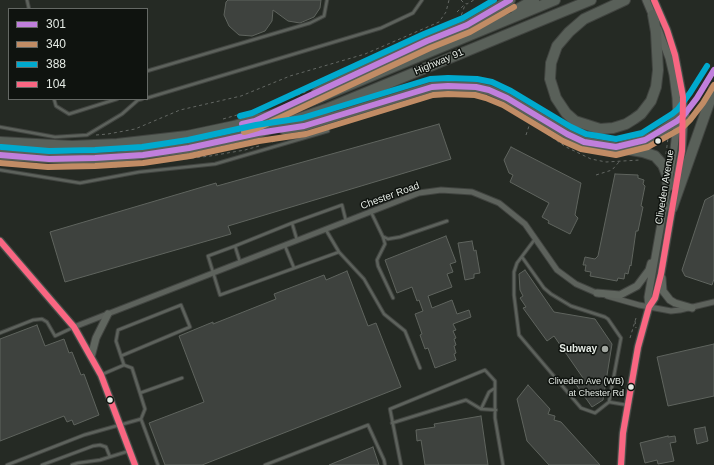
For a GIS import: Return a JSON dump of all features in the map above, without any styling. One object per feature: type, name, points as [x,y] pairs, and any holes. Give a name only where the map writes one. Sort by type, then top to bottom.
[{"type":"highway","points":[[255,121],[480,18],[510,0]]},
{"type":"highway","points":[[478,32],[534,0]]},
{"type":"highway","points":[[0,142],[72,146],[142,142],[199,134],[255,121],[328,94],[555,0]]},
{"type":"highway","name":"Highway 91","points":[[0,155],[80,159],[143,155],[201,146],[258,133],[326,109],[591,0]]},
{"type":"highway","points":[[625,0],[584,19],[569,32],[557,46],[551,63],[550,79],[556,98],[566,113],[576,121],[587,126],[600,129],[613,128],[626,124],[641,114],[651,100],[656,87],[658,70],[656,32],[653,15]]},
{"type":"highway","points":[[258,133],[304,126],[432,87],[476,87],[507,98],[572,137],[584,142],[644,152],[655,156],[663,165],[667,175],[668,186]]},
{"type":"highway","points":[[672,208],[714,89]]},
{"type":"highway","points":[[616,147],[645,140],[681,118]]},
{"type":"street","name":"Cliveden Avenue","points":[[621,465],[622,439],[638,347],[649,308],[655,298],[661,274],[682,151],[681,118],[671,69],[653,15],[651,2]]},
{"type":"street","name":"Cliveden Avenue","points":[[649,308],[648,297],[684,97],[675,55],[667,30],[651,2]]},
{"type":"street","name":"Chester Road","points":[[74,327],[419,193],[441,190],[472,192],[506,208],[524,224],[557,270],[576,284],[596,293],[649,308],[671,311],[692,308],[714,302]]},
{"type":"street","points":[[0,242],[74,327],[101,375],[118,424],[135,465]]},
{"type":"street","points":[[596,293],[620,295],[637,286],[649,270],[658,242]]},
{"type":"street","points":[[661,274],[664,291],[667,296],[675,303],[692,308]]},
{"type":"street","points":[[91,357],[96,338],[108,314]]},
{"type":"lane","points":[[148,71],[310,23],[324,16],[327,0]]},
{"type":"lane","points":[[148,98],[381,28],[413,13],[422,0]]},
{"type":"lane","points":[[681,118],[697,98],[714,70]]},
{"type":"lane","points":[[54,100],[56,106],[69,114],[114,100]]},
{"type":"lane","points":[[0,127],[55,137],[87,135],[122,114],[138,100]]},
{"type":"lane","points":[[0,170],[80,183],[139,172],[215,164],[328,131]]},
{"type":"lane","points":[[339,252],[220,295],[208,256],[342,205],[347,221]]},
{"type":"lane","points":[[371,212],[385,244],[377,263],[393,298]]},
{"type":"lane","points":[[383,237],[388,240],[447,221]]},
{"type":"lane","points":[[292,223],[297,241]]},
{"type":"lane","points":[[326,229],[339,252],[364,279],[384,314],[405,331],[420,368]]},
{"type":"lane","points":[[522,257],[544,288],[551,294],[571,306],[605,317],[621,338],[609,402],[595,413],[581,408],[519,335],[514,295],[514,272],[517,263],[535,239]]},
{"type":"lane","points":[[235,246],[240,263]]},
{"type":"lane","points":[[284,246],[294,268]]},
{"type":"lane","points":[[121,356],[190,327],[181,304],[118,330],[116,341],[121,356],[124,365]]},
{"type":"lane","points":[[0,333],[33,320],[42,319],[47,322],[55,336],[74,327]]},
{"type":"lane","points":[[101,375],[124,365],[132,368],[145,409],[141,419],[158,465]]},
{"type":"lane","points":[[401,465],[390,409],[485,370],[495,381],[495,418],[503,465]]},
{"type":"lane","points":[[140,393],[182,378]]},
{"type":"lane","points":[[481,409],[489,392],[496,387]]},
{"type":"lane","points":[[392,423],[466,400],[481,409],[496,410]]},
{"type":"lane","points":[[609,402],[628,405]]},
{"type":"lane","points":[[7,465],[70,440],[118,424],[141,419]]},
{"type":"lane","points":[[265,465],[368,425],[385,465]]},
{"type":"lane","points":[[42,465],[93,446],[100,445],[106,447],[110,457]]},
{"type":"lane","points":[[72,465],[100,460],[129,450]]},
{"type":"path","points":[[87,135],[108,134],[134,128],[180,110],[241,96],[290,76],[365,54],[439,22],[446,12],[449,0]]},
{"type":"path","points":[[460,0],[466,4]]},
{"type":"path","points":[[457,12],[466,4],[474,0]]},
{"type":"path","points":[[458,19],[461,16],[466,4]]},
{"type":"path","points":[[218,121],[265,107],[311,90]]},
{"type":"path","points":[[526,136],[530,123]]},
{"type":"path","points":[[665,158],[668,139],[670,136]]},
{"type":"path","points":[[596,175],[612,170],[620,162]]},
{"type":"path","points":[[630,338],[636,318]]},
{"type":"path","points":[[634,321],[636,330]]},
{"type":"building","points":[[228,0],[321,0],[320,8],[314,17],[300,23],[288,21],[273,10],[272,21],[265,31],[252,36],[239,35],[229,26],[224,15],[226,2]]},
{"type":"building","points":[[439,124],[451,159],[228,226],[231,234],[65,282],[50,232],[216,183],[217,186]]},
{"type":"building","points":[[511,147],[581,183],[575,215],[578,218],[570,234],[548,223],[549,221],[542,217],[549,203],[510,182],[513,175],[509,173],[504,160]]},
{"type":"building","points":[[615,174],[638,175],[638,178],[644,180],[643,184],[645,186],[641,206],[643,207],[638,231],[636,231],[631,266],[630,265],[628,274],[625,273],[624,279],[618,278],[617,281],[590,276],[591,272],[585,271],[586,265],[583,265],[585,257],[595,259],[598,256]]},
{"type":"building","points":[[714,195],[714,279],[712,285],[685,276],[682,270],[705,200]]},
{"type":"building","points":[[446,236],[456,262],[450,264],[453,272],[447,274],[452,287],[428,296],[432,308],[452,300],[457,314],[469,310],[471,317],[453,324],[456,330],[453,331],[456,338],[454,339],[456,345],[454,346],[456,353],[454,354],[456,360],[435,368],[428,348],[425,349],[420,335],[422,334],[415,314],[423,311],[419,300],[417,301],[412,287],[397,293],[385,260]]},
{"type":"building","points":[[472,241],[474,251],[476,250],[480,273],[474,274],[474,278],[465,280],[458,243]]},
{"type":"building","points":[[525,270],[554,312],[595,319],[612,344],[603,400],[592,407],[575,383],[583,378],[554,336],[547,341],[523,308],[526,307],[520,298],[523,296],[520,290],[519,274]]},
{"type":"building","points":[[347,271],[368,326],[376,323],[401,387],[202,465],[165,465],[149,423],[204,402],[179,336],[276,299],[274,294],[324,275],[326,280]]},
{"type":"building","points":[[37,325],[45,346],[64,339],[69,353],[72,352],[81,375],[84,374],[99,415],[74,425],[72,420],[67,422],[64,416],[0,441],[0,339]]},
{"type":"building","points":[[714,344],[714,396],[668,406],[657,357]]},
{"type":"building","points":[[528,385],[550,409],[548,414],[555,416],[554,420],[561,422],[600,465],[549,465],[527,441],[517,399]]},
{"type":"building","points":[[481,416],[488,465],[425,465],[421,440],[417,441],[416,430],[435,427],[434,424]]},
{"type":"building","points":[[705,427],[708,441],[697,444],[694,429]]},
{"type":"building","points":[[668,436],[675,436],[676,442],[670,443],[674,461],[658,464],[657,460],[645,463],[640,443]]},
{"type":"building","points":[[373,447],[379,465],[329,465]]},
{"type":"transit line","name":"388","points":[[240,116],[252,113],[424,34],[463,18],[494,0]]},
{"type":"transit line","name":"301","points":[[242,124],[255,121],[427,41],[467,25],[510,0]]},
{"type":"transit line","name":"104","points":[[621,465],[623,433],[638,347],[649,307],[655,298],[661,274],[682,151],[683,97],[675,55],[667,30],[654,0]]},
{"type":"transit line","name":"340","points":[[244,132],[258,128],[430,48],[470,32],[514,7]]},
{"type":"transit line","name":"388","points":[[1,147],[49,151],[95,150],[142,147],[188,140],[256,125],[302,118],[430,79],[448,78],[477,79],[492,82],[511,91],[571,127],[586,134],[616,139],[642,133],[672,114],[678,109],[690,93],[707,66]]},
{"type":"transit line","name":"301","points":[[0,155],[49,159],[95,158],[143,155],[189,148],[258,133],[304,126],[432,87],[448,86],[476,87],[489,90],[507,98],[567,134],[584,142],[616,147],[645,140],[677,121],[684,115],[697,98],[714,70]]},
{"type":"transit line","name":"340","points":[[0,163],[48,167],[95,166],[143,163],[190,156],[259,141],[306,134],[433,95],[448,94],[475,95],[486,98],[503,105],[563,141],[581,149],[616,155],[648,147],[682,128],[703,103],[714,85]]},
{"type":"transit line","name":"104","points":[[0,241],[74,327],[101,375],[135,465]]},
{"type":"place","name":"Subway","points":[[605,349]]},
{"type":"place","name":"Cliveden Ave (WB) at Chester Rd","points":[[631,387]]}]
